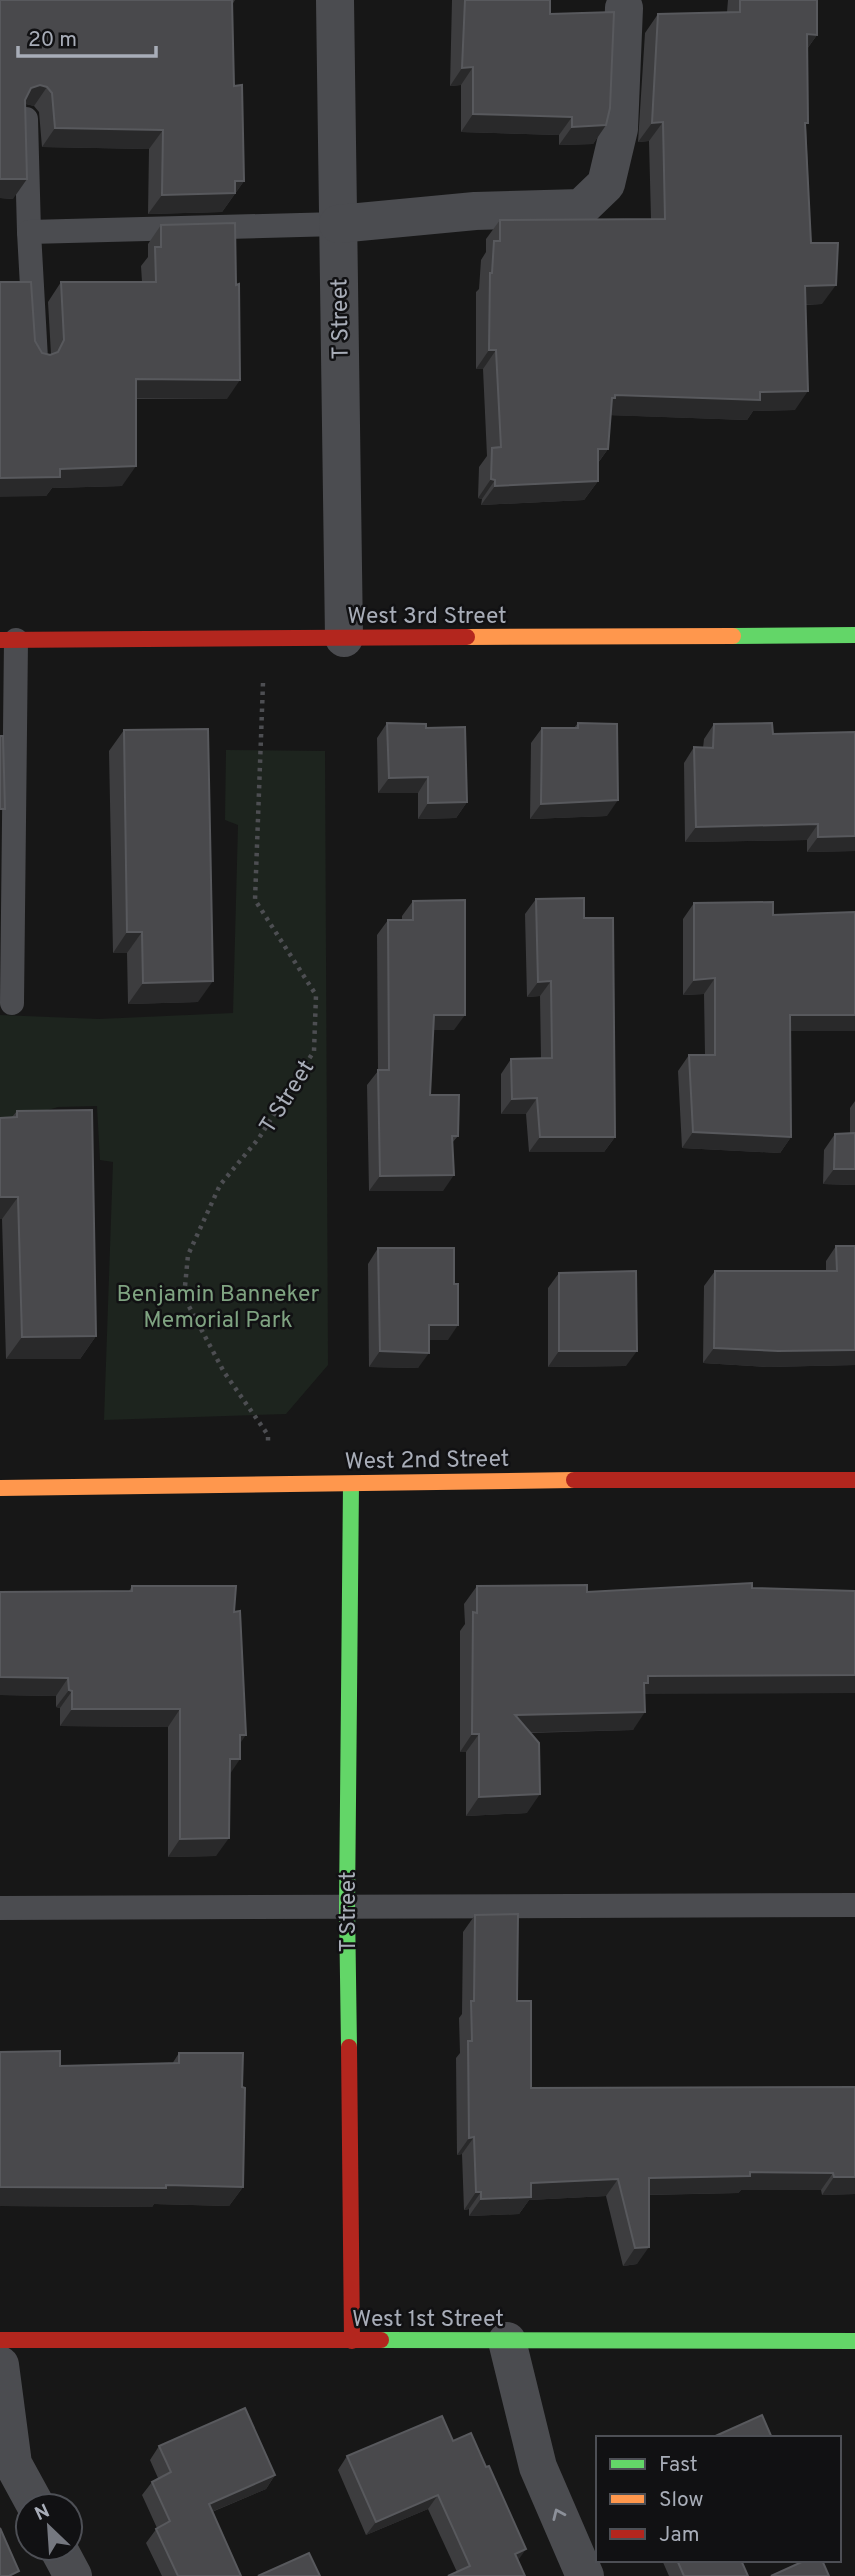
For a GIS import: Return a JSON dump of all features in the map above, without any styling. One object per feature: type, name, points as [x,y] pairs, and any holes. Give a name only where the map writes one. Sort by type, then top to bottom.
[{"type":"street","name":"T Street","points":[[335,0],[344,638]]},
{"type":"street","points":[[338,224],[475,211],[581,208],[606,184],[620,129],[624,8]]},
{"type":"street","name":"West 3rd Street","points":[[8,640],[855,635]]},
{"type":"street","name":"West 2nd Street","points":[[0,1488],[507,1480],[855,1480]]},
{"type":"street","name":"T Street","points":[[351,1483],[347,1907],[352,2341]]},
{"type":"street","name":"West 1st Street","points":[[0,2340],[855,2341]]},
{"type":"street","points":[[507,2341],[538,2468],[585,2576]]},
{"type":"street","points":[[0,2365],[13,2464],[28,2492]]},
{"type":"lane","points":[[26,119],[36,359]]},
{"type":"lane","points":[[29,232],[338,224]]},
{"type":"lane","points":[[8,640],[12,1003]]},
{"type":"lane","points":[[0,1908],[855,1905]]},
{"type":"path","name":"T Street","points":[[265,638],[255,901],[316,995],[314,1051],[260,1138],[220,1185],[188,1255],[184,1297],[224,1373],[268,1435],[265,1484]]},
{"type":"green space","name":"Benjamin Banneker Memorial Park","points":[[226,750],[325,751],[328,1365],[286,1414],[104,1420],[113,1162],[100,1160],[97,1106],[58,1107],[0,1124],[0,1015],[99,1019],[233,1013],[238,825],[225,820]]},
{"type":"building","points":[[0,0],[232,0],[234,86],[242,85],[244,181],[235,181],[235,193],[162,195],[163,130],[55,128],[52,93],[47,87],[40,85],[31,88],[25,100],[27,179],[0,179]]},
{"type":"building","points":[[465,0],[550,0],[550,14],[614,12],[610,108],[606,125],[572,127],[572,117],[473,114],[473,67],[462,68]]},
{"type":"building","points":[[740,0],[817,0],[817,35],[807,34],[808,123],[805,123],[811,243],[838,243],[836,285],[805,286],[808,391],[760,392],[760,400],[615,395],[615,398],[612,398],[608,449],[598,449],[598,481],[495,486],[495,480],[491,479],[492,448],[501,447],[496,350],[489,350],[490,273],[494,241],[500,241],[500,220],[665,219],[663,122],[652,123],[658,14],[740,12]]},
{"type":"building","points":[[235,223],[240,380],[136,379],[136,466],[60,469],[60,477],[0,478],[0,282],[31,282],[35,341],[42,353],[50,355],[58,352],[64,340],[61,282],[156,282],[155,247],[161,247],[161,225]]},
{"type":"building","points":[[387,723],[426,724],[426,728],[465,727],[467,802],[428,803],[428,777],[389,778]]},
{"type":"building","points":[[578,723],[617,724],[618,800],[541,804],[542,728],[578,728]]},
{"type":"building","points":[[772,723],[773,734],[855,732],[855,836],[818,837],[818,824],[696,827],[694,747],[713,748],[714,724]]},
{"type":"building","points":[[208,729],[213,981],[143,983],[142,932],[127,932],[124,730]]},
{"type":"building","points":[[0,736],[3,736],[5,809],[0,809]]},
{"type":"building","points":[[584,898],[584,918],[613,918],[615,1137],[540,1137],[537,1098],[512,1099],[511,1059],[552,1058],[551,981],[538,982],[536,899]]},
{"type":"building","points":[[465,900],[465,1015],[434,1015],[430,1095],[459,1095],[458,1136],[452,1136],[454,1175],[380,1176],[378,1070],[389,1070],[388,920],[413,920],[413,901]]},
{"type":"building","points":[[773,902],[773,915],[855,912],[855,1015],[790,1015],[791,1137],[693,1132],[689,1055],[715,1055],[715,978],[694,980],[694,903]]},
{"type":"building","points":[[92,1110],[96,1336],[22,1337],[18,1197],[0,1197],[0,1118],[17,1117],[17,1111]]},
{"type":"building","points":[[855,1133],[855,1169],[834,1169],[835,1134]]},
{"type":"building","points":[[836,1246],[855,1246],[855,1350],[714,1348],[715,1271],[837,1271]]},
{"type":"building","points":[[378,1248],[454,1248],[454,1284],[458,1284],[458,1325],[429,1325],[429,1353],[380,1351]]},
{"type":"building","points":[[636,1271],[637,1351],[559,1351],[559,1273]]},
{"type":"building","points":[[752,1583],[752,1588],[855,1591],[855,1675],[648,1676],[648,1683],[644,1683],[645,1712],[515,1715],[539,1743],[540,1794],[479,1797],[479,1734],[472,1734],[473,1612],[477,1613],[477,1586],[587,1585],[587,1592]]},
{"type":"building","points":[[132,1586],[236,1586],[234,1612],[240,1611],[246,1735],[240,1735],[240,1759],[230,1759],[229,1838],[180,1839],[180,1709],[72,1709],[72,1691],[69,1690],[68,1678],[0,1677],[0,1592],[132,1591]]},
{"type":"building","points":[[518,1914],[517,2001],[531,2001],[531,2088],[855,2087],[855,2177],[834,2177],[833,2173],[750,2172],[750,2176],[649,2178],[649,2247],[635,2248],[618,2179],[531,2183],[531,2197],[481,2199],[481,2192],[476,2192],[474,2137],[469,2138],[468,2041],[472,2041],[475,1915]]},
{"type":"building","points":[[60,2051],[60,2066],[179,2063],[179,2053],[243,2053],[243,2187],[0,2187],[0,2052]]},
{"type":"building","points":[[245,2408],[275,2475],[209,2504],[241,2576],[178,2576],[156,2529],[170,2521],[152,2482],[171,2472],[159,2446]]},
{"type":"building","points":[[762,2415],[771,2436],[715,2436]]},
{"type":"building","points":[[442,2416],[453,2441],[471,2433],[486,2467],[489,2466],[526,2549],[515,2554],[525,2576],[448,2576],[470,2566],[438,2495],[376,2522],[347,2456]]},
{"type":"building","points":[[0,2528],[19,2571],[9,2576],[0,2576]]},
{"type":"building","points":[[309,2553],[320,2576],[258,2576]]},
{"type":"building","points":[[678,2562],[742,2562],[748,2576],[684,2576]]},
{"type":"building","points":[[802,2562],[823,2562],[829,2576],[771,2576]]},
{"type":"traffic: fast","points":[[733,636],[855,635]]},
{"type":"traffic: fast","points":[[349,2047],[347,1907],[351,1484]]},
{"type":"traffic: fast","points":[[381,2340],[855,2341]]},
{"type":"traffic: slow","points":[[467,637],[733,636]]},
{"type":"traffic: slow","points":[[0,1488],[574,1480]]},
{"type":"traffic: jam","points":[[0,640],[467,637]]},
{"type":"traffic: jam","points":[[574,1480],[855,1480]]},
{"type":"traffic: jam","points":[[349,2047],[352,2341]]},
{"type":"traffic: jam","points":[[0,2340],[381,2340]]}]
